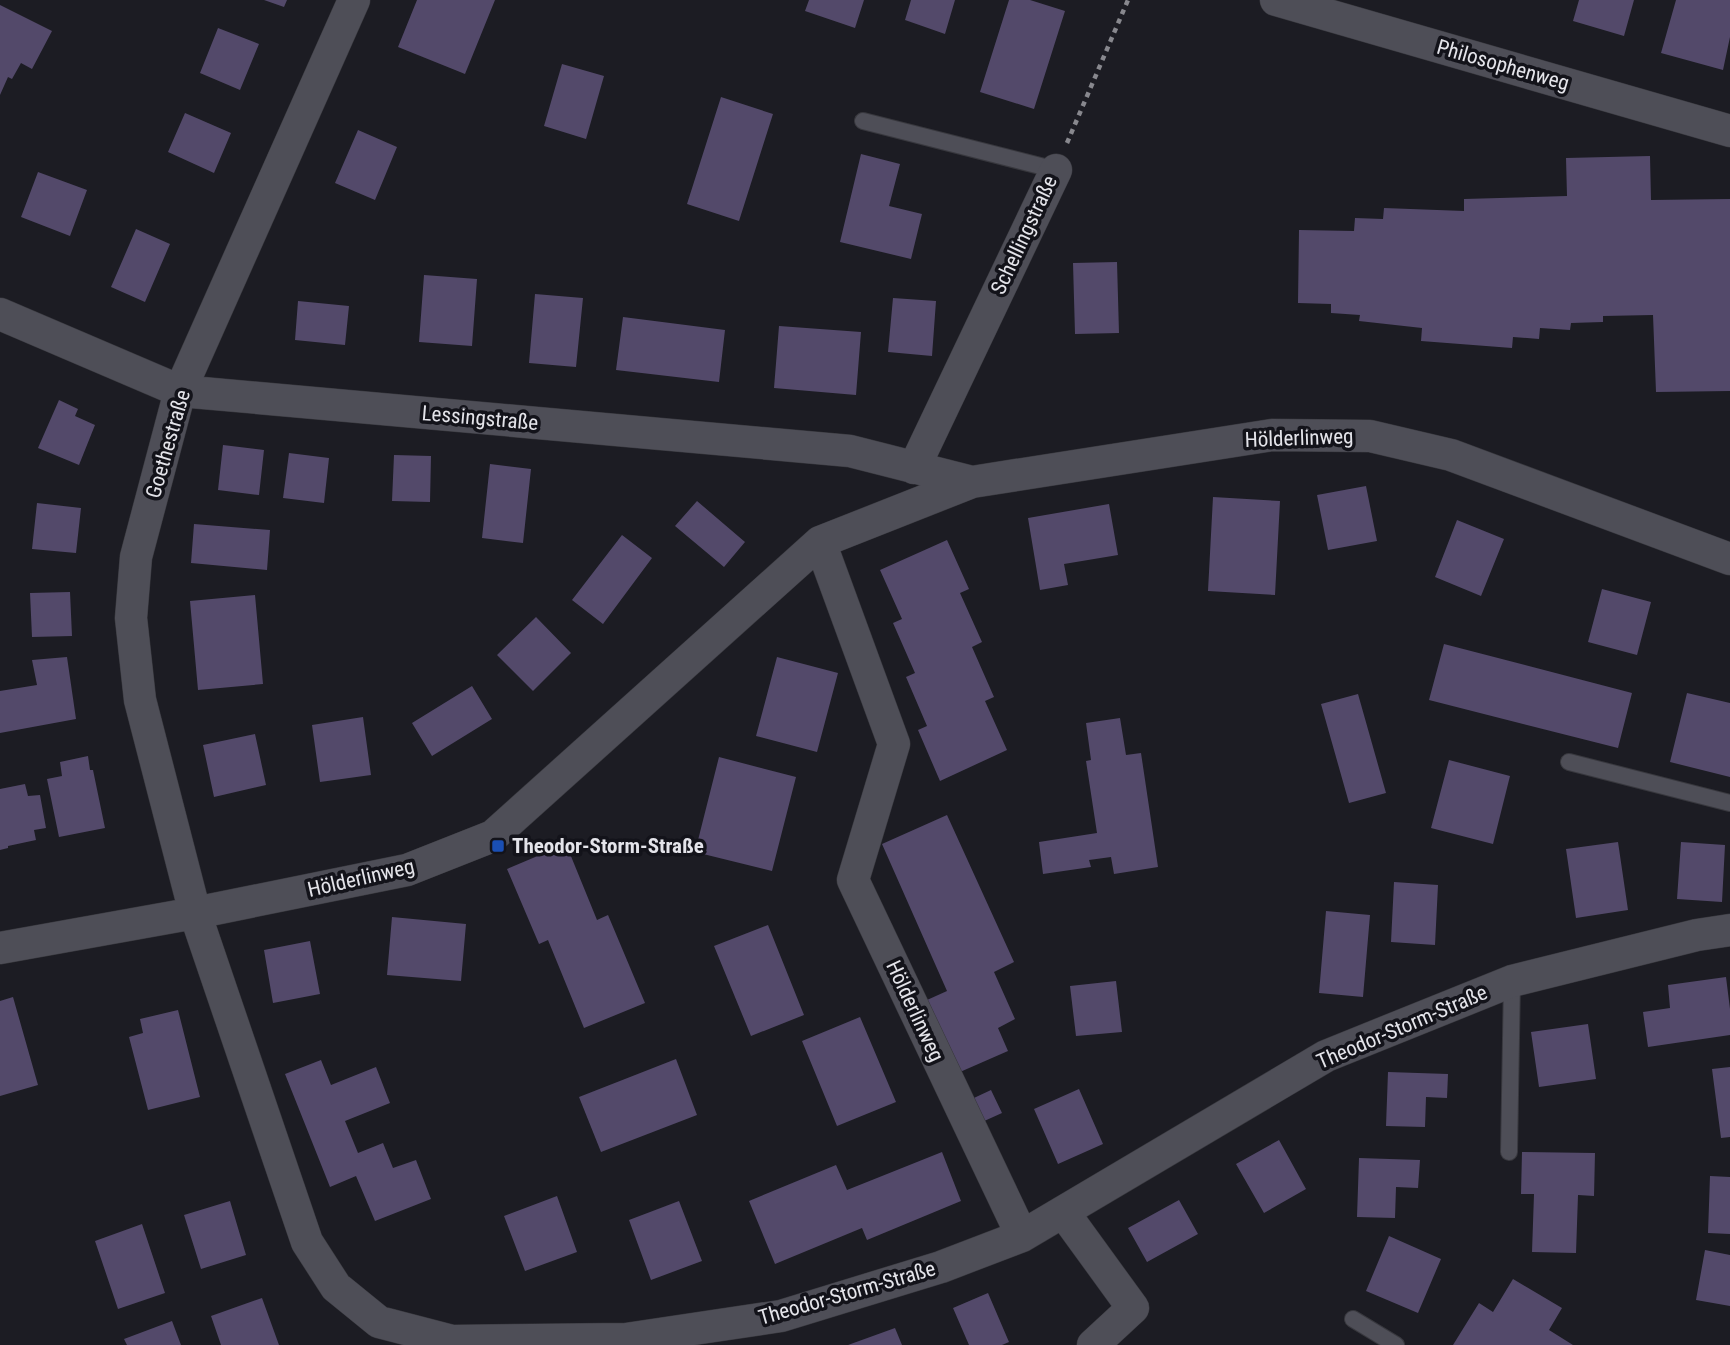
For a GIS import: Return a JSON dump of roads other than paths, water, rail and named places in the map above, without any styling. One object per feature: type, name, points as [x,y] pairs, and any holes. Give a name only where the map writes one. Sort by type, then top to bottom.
[{"type":"street","name":"Goethestraße","points":[[195,914],[140,700],[131,618],[136,557],[180,391],[354,0]]},
{"type":"street","name":"Philosophenweg","points":[[1276,0],[1730,131]]},
{"type":"street","name":"Schellingstraße","points":[[914,468],[1055,170]]},
{"type":"street","name":"Lessingstraße","points":[[0,314],[180,391],[850,451],[972,482]]},
{"type":"street","name":"Hölderlinweg","points":[[0,948],[195,914],[407,870],[493,836],[820,542],[972,482],[1272,435],[1370,436],[1451,455],[1730,559]]},
{"type":"street","name":"Hölderlinweg","points":[[820,542],[894,744],[853,880],[1022,1236]]},
{"type":"street","name":"Theodor-Storm-Straße","points":[[195,914],[307,1242],[336,1287],[371,1333],[453,1343],[626,1339],[781,1316],[941,1267],[1022,1236],[1064,1213],[1326,1056],[1512,981],[1697,935],[1730,930]]},
{"type":"street","points":[[1064,1213],[1133,1308],[1093,1345]]},
{"type":"lane","points":[[863,121],[1055,170]]},
{"type":"lane","points":[[1569,762],[1730,803]]},
{"type":"lane","points":[[1509,1152],[1512,981]]},
{"type":"lane","points":[[1353,1318],[1396,1345]]},
{"type":"place","name":"Theodor-Storm-Straße","points":[[498,846]]}]
